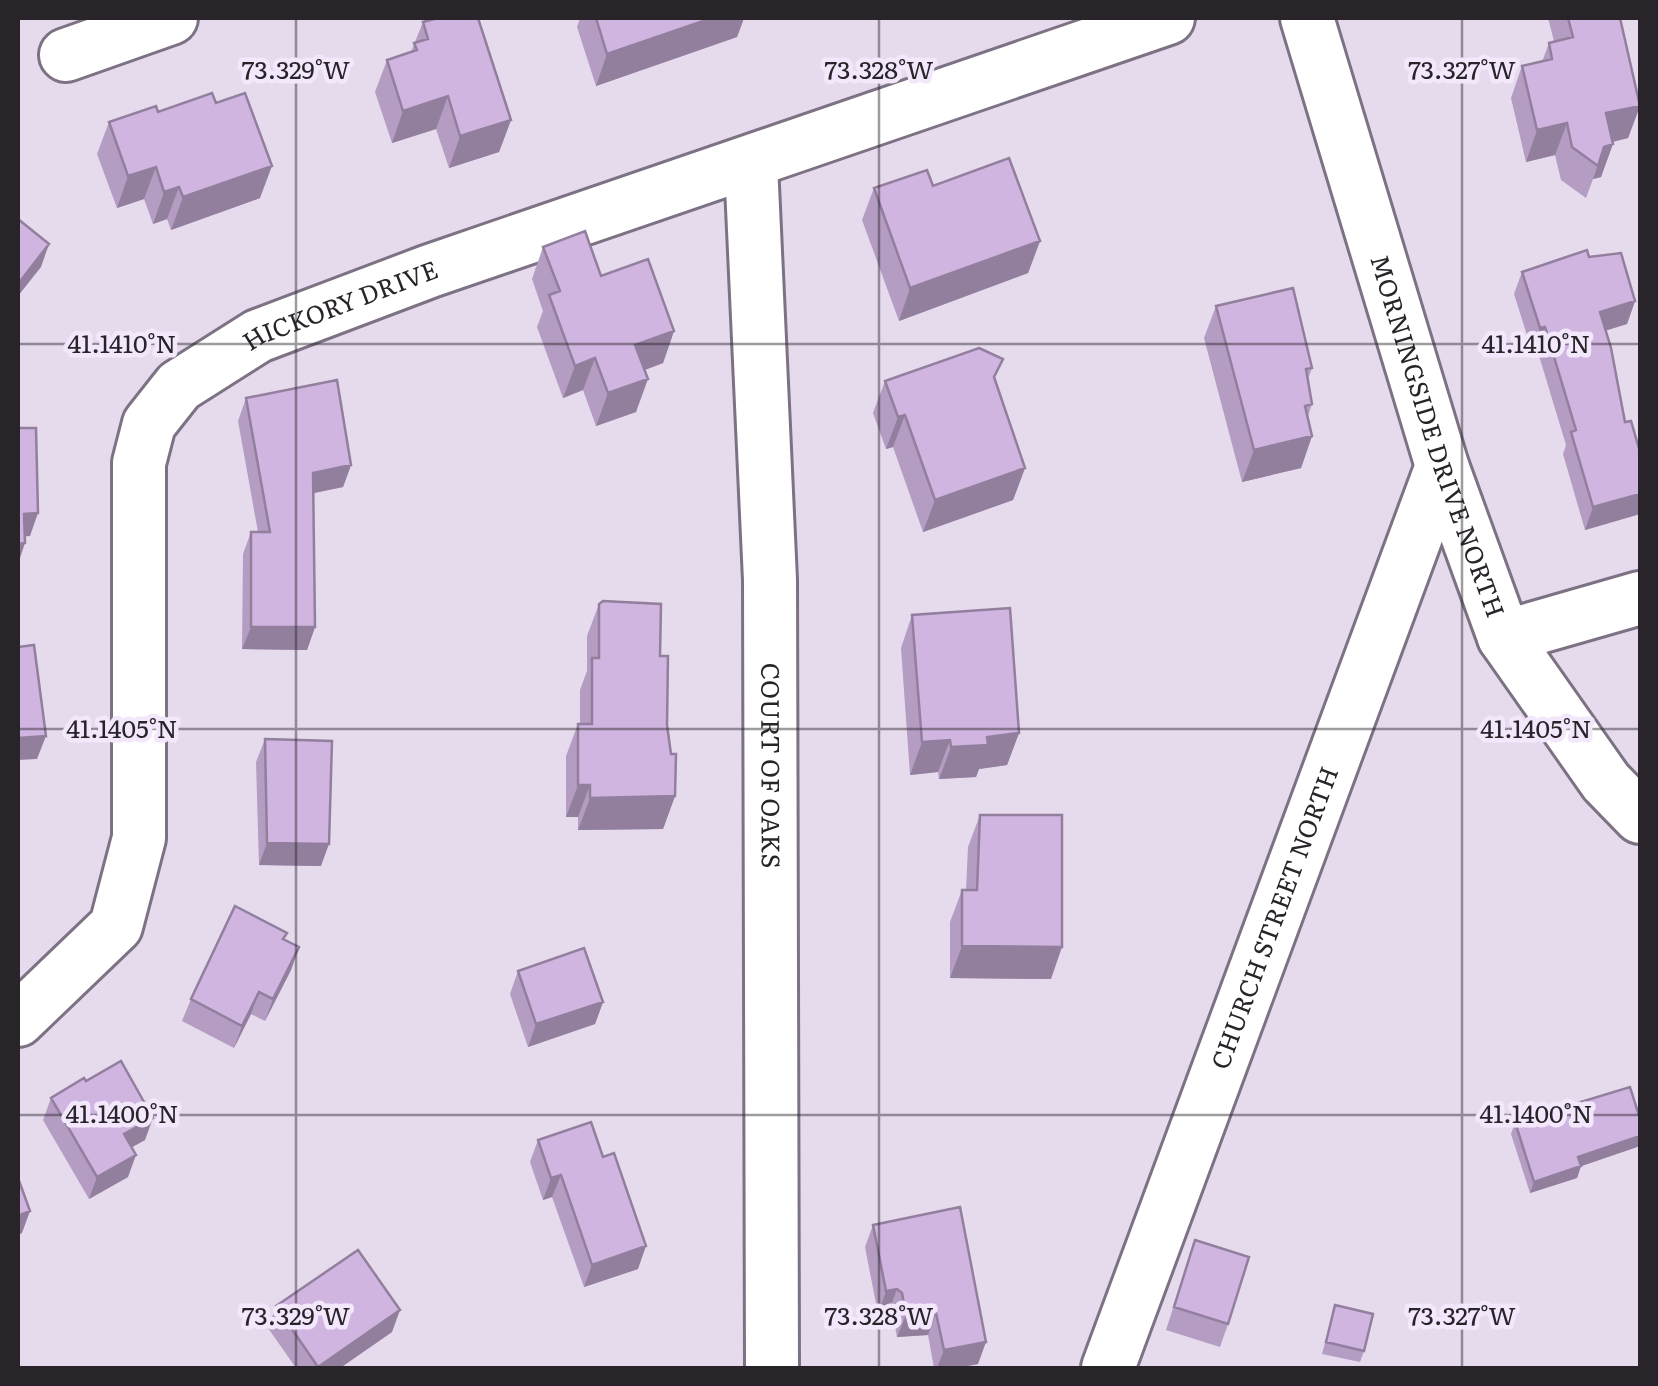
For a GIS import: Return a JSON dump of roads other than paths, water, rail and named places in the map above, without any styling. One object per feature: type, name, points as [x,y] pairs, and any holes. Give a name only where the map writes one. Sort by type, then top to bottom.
[{"type":"street","points":[[66,55],[171,18]]},
{"type":"street","name":"HICKORY DRIVE","points":[[18,1020],[116,926],[139,838],[139,462],[149,424],[179,386],[258,336],[430,271],[751,164],[972,82],[1168,18]]},
{"type":"street","name":"MORNINGSIDE DRIVE NORTH","points":[[1306,18],[1442,466],[1504,638],[1606,782],[1640,817]]},
{"type":"street","name":"COURT OF OAKS","points":[[751,164],[770,580],[772,1368]]},
{"type":"street","name":"CHURCH STREET NORTH","points":[[1108,1368],[1442,466]]},
{"type":"street","points":[[1504,638],[1640,598]]}]
